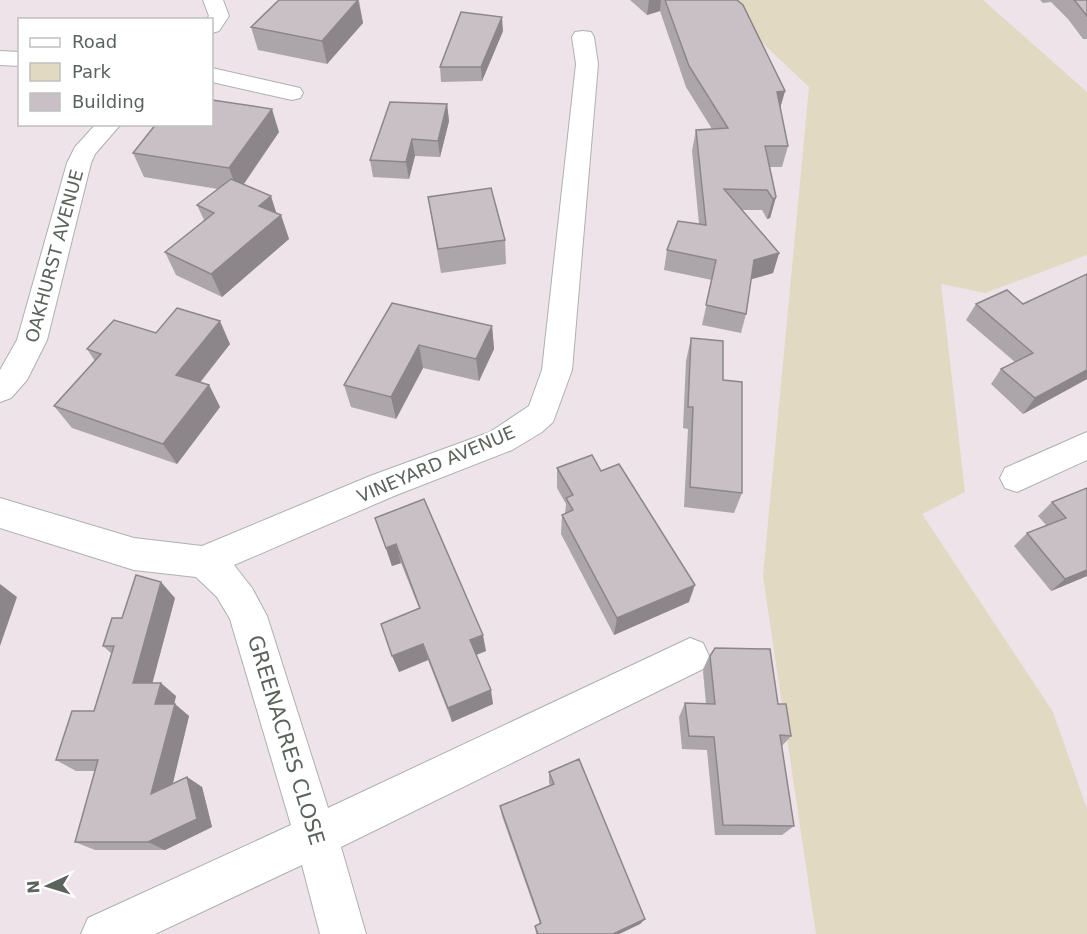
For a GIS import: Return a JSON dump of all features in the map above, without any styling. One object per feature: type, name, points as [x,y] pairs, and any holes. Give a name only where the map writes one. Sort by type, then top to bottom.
[{"type":"street","points":[[213,0],[219,16],[213,25]]},
{"type":"street","name":"VINEYARD AVENUE","points":[[0,513],[134,554],[203,562],[382,486],[501,441],[531,423],[542,413],[557,370],[587,64],[583,38]]},
{"type":"street","points":[[0,58],[18,58]]},
{"type":"street","points":[[213,75],[292,93]]},
{"type":"street","name":"OAKHURST AVENUE","points":[[0,390],[16,372],[32,340],[79,163],[84,152],[107,126]]},
{"type":"street","points":[[1017,478],[1087,445]]},
{"type":"street","name":"GREENACRES CLOSE","points":[[203,562],[225,579],[248,616],[316,836],[343,934]]},
{"type":"street","points":[[104,934],[316,836],[690,656]]},
{"type":"green space","points":[[717,0],[983,0],[1087,92],[1087,255],[985,293],[941,284],[965,492],[922,514],[1053,712],[1087,809],[1087,934],[816,934],[763,576],[809,87]]},
{"type":"building","points":[[279,0],[358,0],[322,41],[251,27]]},
{"type":"building","points":[[665,0],[737,0],[743,5],[785,91],[777,92],[788,146],[765,146],[776,197],[773,199],[767,190],[724,189],[779,253],[754,260],[746,314],[706,305],[716,260],[667,250],[678,221],[706,225],[696,130],[728,128],[689,66]]},
{"type":"building","points":[[1074,0],[1087,0],[1087,16],[1076,2]]},
{"type":"building","points":[[461,12],[502,17],[481,67],[440,67]]},
{"type":"building","points":[[213,100],[272,109],[229,168],[133,153],[154,126],[213,126]]},
{"type":"building","points":[[390,102],[447,104],[438,141],[412,139],[406,162],[370,160]]},
{"type":"building","points":[[231,179],[271,196],[259,206],[281,215],[211,274],[165,252],[214,213],[197,205]]},
{"type":"building","points":[[491,188],[505,240],[438,249],[428,197]]},
{"type":"building","points":[[1087,274],[1087,370],[1035,398],[1001,369],[1033,353],[976,304],[1007,290],[1023,304]]},
{"type":"building","points":[[392,303],[492,326],[476,359],[419,345],[391,397],[344,385]]},
{"type":"building","points":[[177,308],[220,321],[176,375],[209,385],[163,444],[54,406],[101,354],[87,349],[114,320],[156,333]]},
{"type":"building","points":[[691,338],[723,341],[723,380],[742,382],[742,493],[690,487],[693,407],[688,407]]},
{"type":"building","points":[[592,455],[601,471],[619,464],[695,585],[617,618],[562,515],[573,510],[566,498],[573,495],[557,468]]},
{"type":"building","points":[[1087,488],[1087,570],[1065,579],[1027,533],[1066,518],[1052,502]]},
{"type":"building","points":[[424,499],[483,635],[470,640],[491,690],[448,708],[423,644],[392,656],[381,624],[420,608],[396,544],[386,548],[375,518]]},
{"type":"building","points":[[136,575],[161,582],[133,683],[161,683],[155,704],[175,704],[151,794],[187,777],[197,819],[148,842],[75,842],[98,760],[56,760],[72,711],[94,711],[114,646],[103,646],[112,618],[122,618]]},
{"type":"building","points":[[715,648],[770,649],[778,704],[786,704],[791,736],[780,735],[794,826],[723,825],[714,737],[689,736],[685,703],[715,704],[710,656]]},
{"type":"building","points":[[579,759],[645,919],[613,934],[538,934],[535,926],[541,923],[500,806],[554,784],[549,772]]}]
